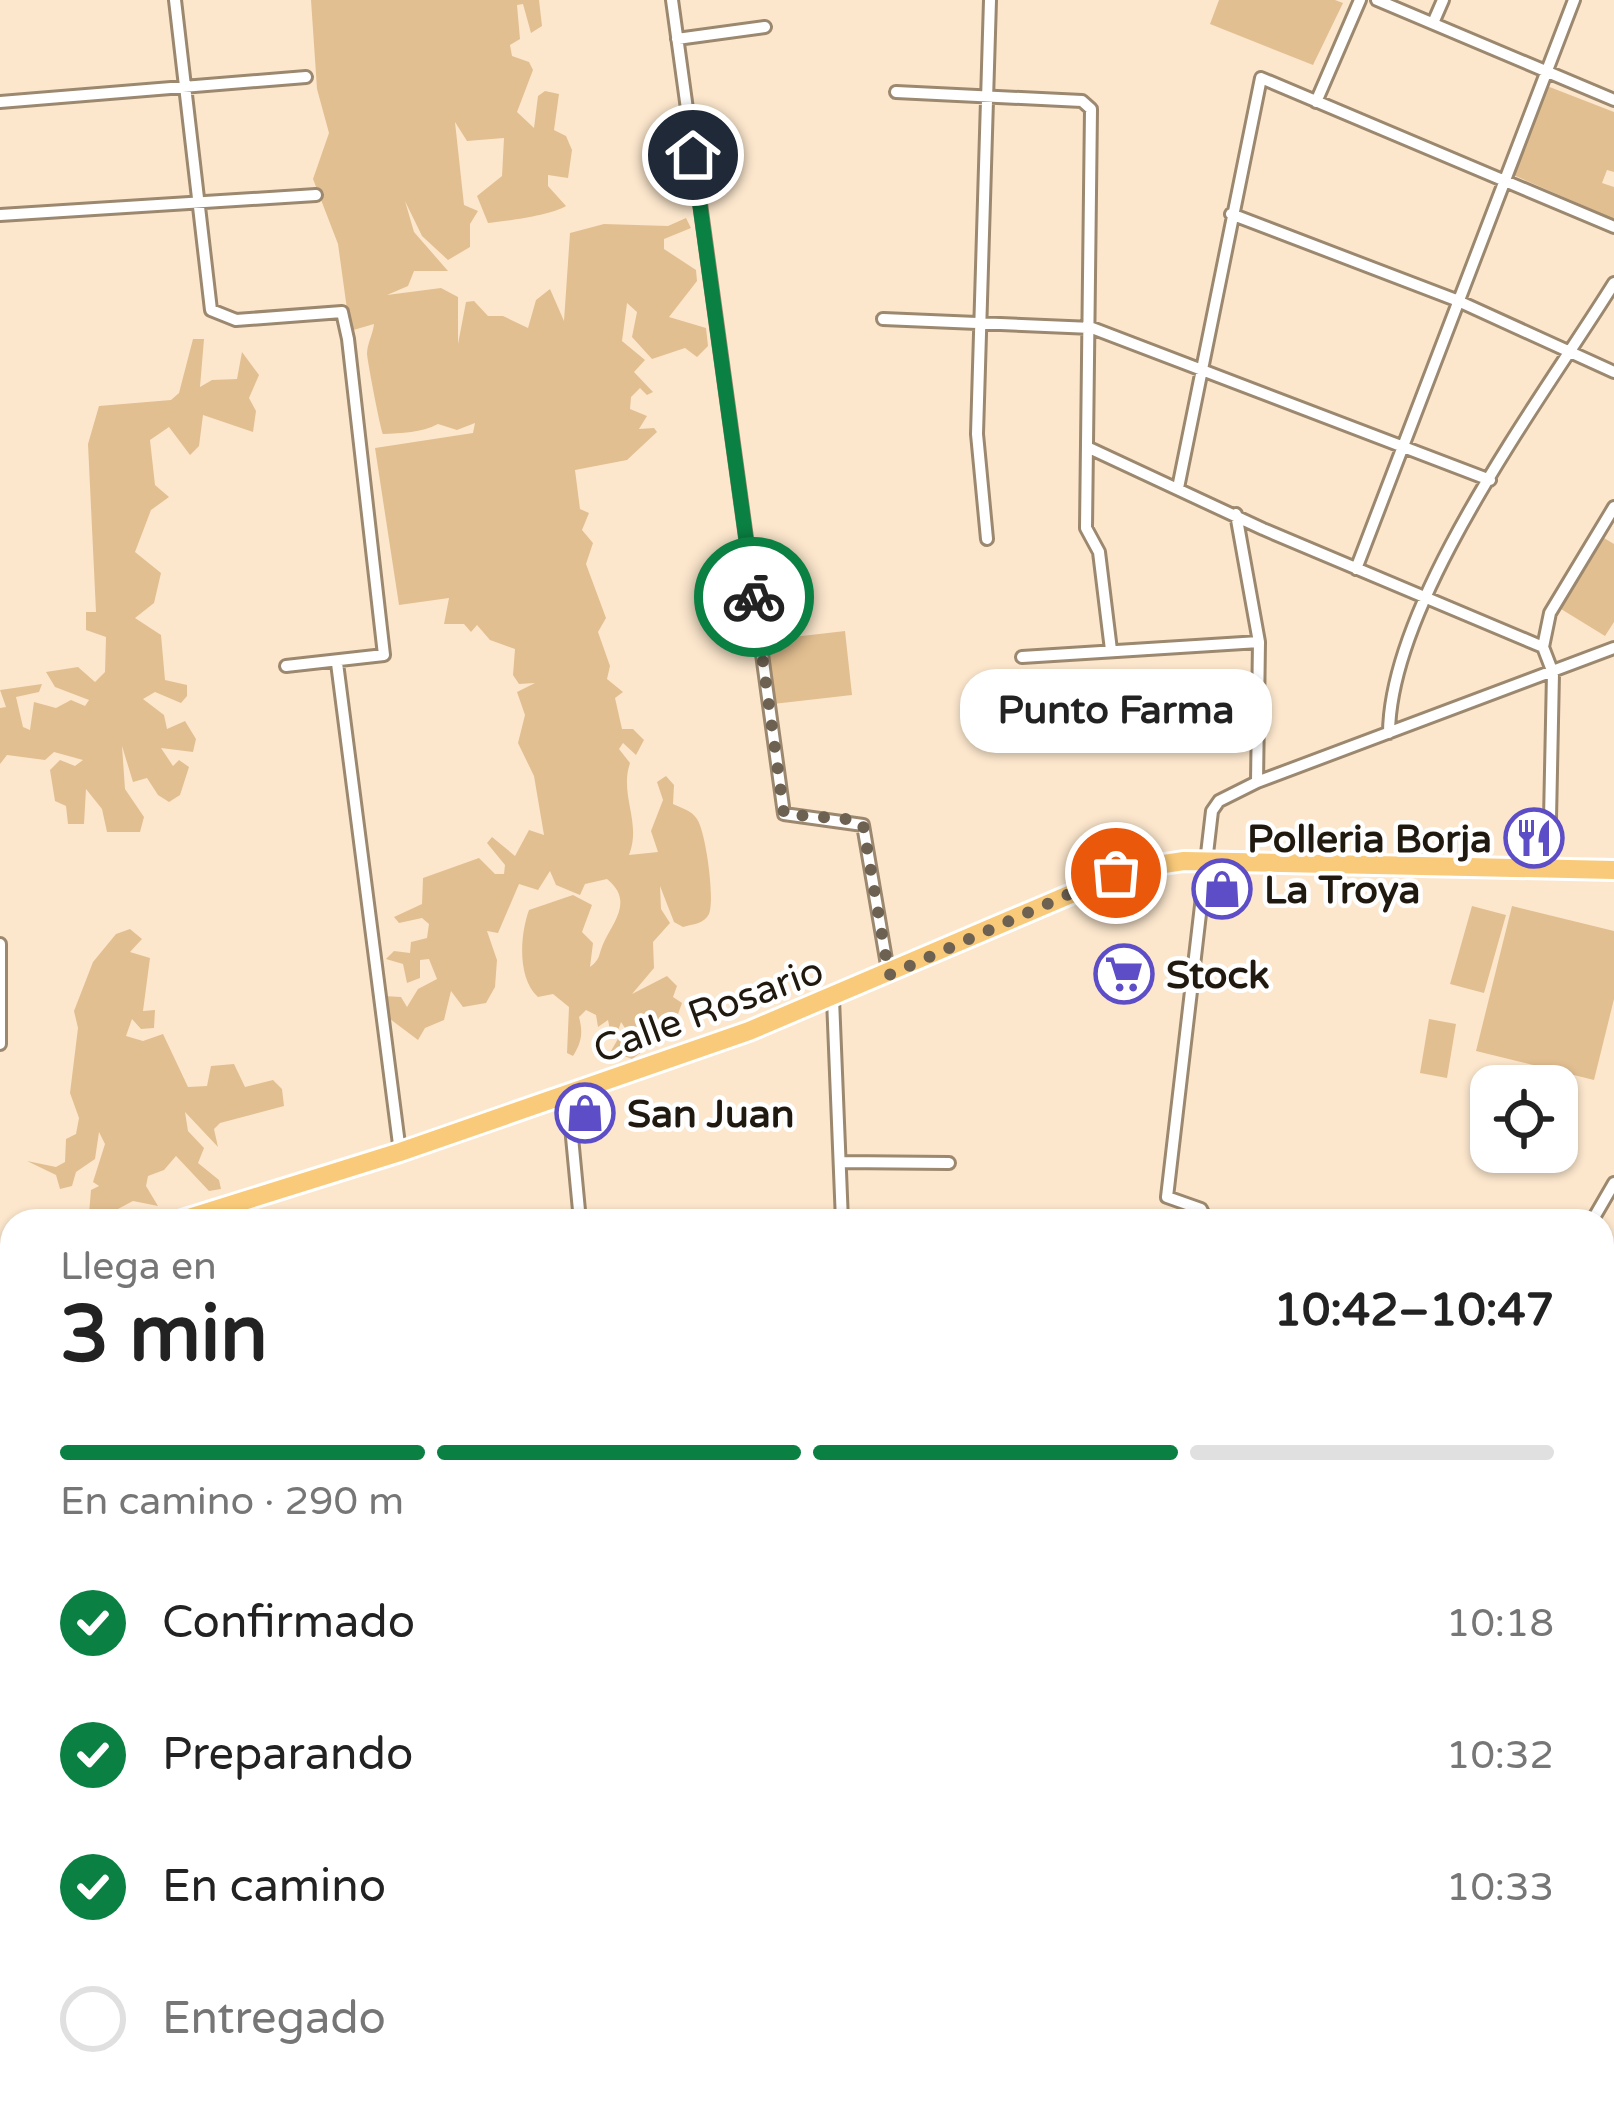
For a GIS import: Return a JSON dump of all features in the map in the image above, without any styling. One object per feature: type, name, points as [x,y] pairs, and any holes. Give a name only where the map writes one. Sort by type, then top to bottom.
[{"type":"main road","name":"Calle Rosario","points":[[217,1209],[568,1095],[833,999],[1101,878],[1161,864],[1203,862],[1614,870]]},
{"type":"street","points":[[175,0],[215,314],[236,320],[342,312],[361,428],[384,655],[286,666]]},
{"type":"street","points":[[672,0],[784,814],[857,820],[863,825],[889,975]]},
{"type":"street","points":[[987,539],[977,434],[990,0]]},
{"type":"street","points":[[1316,102],[1360,0]]},
{"type":"street","points":[[1377,0],[1614,100]]},
{"type":"street","points":[[1433,23],[1443,0]]},
{"type":"street","points":[[1356,569],[1574,0]]},
{"type":"street","points":[[677,39],[765,27]]},
{"type":"street","points":[[0,102],[306,76]]},
{"type":"street","points":[[1178,488],[1261,78],[1614,227]]},
{"type":"street","points":[[896,92],[1082,101],[1091,109],[1092,328],[1086,528],[1099,552],[1111,650]]},
{"type":"street","points":[[1,212],[316,195]]},
{"type":"street","points":[[1231,214],[1456,300],[1573,349],[1614,372]]},
{"type":"street","points":[[1389,733],[1391,700],[1424,598],[1490,479],[1614,283]]},
{"type":"street","points":[[883,320],[1092,328],[1490,479]]},
{"type":"street","points":[[1087,447],[1259,527],[1543,647]]},
{"type":"street","points":[[1549,868],[1553,673],[1543,647],[1550,614],[1614,507]]},
{"type":"street","points":[[1236,514],[1259,641],[1257,782]]},
{"type":"street","points":[[1601,526],[1614,534]]},
{"type":"street","points":[[1244,542],[1246,533],[1259,527]]},
{"type":"street","points":[[1022,657],[1259,641]]},
{"type":"street","points":[[1202,1209],[1167,1197],[1203,862],[1212,811],[1219,801],[1257,782],[1614,648]]},
{"type":"street","points":[[337,663],[400,1152]]},
{"type":"street","points":[[0,944],[0,1045]]},
{"type":"street","points":[[833,999],[842,1209]]},
{"type":"street","points":[[568,1095],[579,1209]]},
{"type":"street","points":[[840,1162],[949,1163]]},
{"type":"shaded area","points":[[311,0],[539,0],[542,26],[531,33],[523,4],[517,5],[520,39],[510,45],[512,56],[529,62],[533,70],[517,112],[534,128],[538,96],[545,91],[559,94],[554,130],[566,136],[572,150],[568,178],[548,175],[548,186],[566,206],[488,223],[477,196],[502,176],[504,138],[467,141],[455,122],[464,205],[478,211],[470,224],[470,247],[448,260],[422,236],[405,201],[414,232],[448,271],[414,271],[408,286],[387,295],[441,288],[458,297],[458,344],[466,302],[474,301],[488,316],[503,316],[528,328],[536,300],[550,289],[564,321],[570,233],[604,224],[668,226],[686,218],[691,228],[664,239],[664,249],[696,270],[697,281],[669,317],[706,328],[708,346],[697,357],[685,348],[652,359],[632,337],[637,312],[627,303],[622,341],[645,360],[634,372],[653,392],[647,395],[640,388],[631,397],[630,409],[647,416],[639,429],[657,432],[627,460],[575,470],[580,509],[589,513],[582,530],[593,543],[586,564],[606,618],[598,632],[610,666],[607,679],[623,692],[615,698],[622,729],[633,729],[644,740],[636,755],[623,743],[619,749],[630,763],[627,786],[633,831],[629,855],[658,852],[651,831],[663,800],[657,782],[666,776],[674,785],[673,804],[692,814],[700,826],[710,881],[709,914],[683,927],[674,922],[660,886],[661,909],[670,923],[653,942],[654,968],[632,994],[667,976],[677,986],[673,997],[682,1003],[678,1014],[684,1030],[674,1038],[640,1019],[637,1030],[646,1037],[646,1049],[632,1059],[611,1051],[619,1037],[633,1040],[621,1022],[618,1031],[610,1030],[608,1020],[598,1027],[596,1015],[586,1010],[579,1017],[578,1046],[573,1056],[567,1053],[569,1007],[553,994],[538,997],[524,968],[522,944],[529,910],[573,895],[592,905],[582,932],[593,943],[590,967],[596,962],[619,910],[619,895],[607,879],[585,884],[580,895],[556,885],[550,871],[538,890],[519,884],[498,933],[487,931],[497,960],[495,987],[486,1003],[463,1007],[451,991],[444,1020],[425,1028],[418,1040],[386,1016],[384,996],[401,997],[407,1007],[418,989],[437,979],[429,959],[420,960],[420,978],[407,983],[403,964],[386,959],[394,951],[410,953],[411,942],[427,938],[429,924],[422,918],[399,923],[394,917],[422,904],[423,878],[479,858],[495,874],[504,874],[505,865],[487,843],[492,837],[515,856],[529,830],[544,835],[534,776],[518,743],[525,715],[517,692],[535,683],[519,684],[513,675],[515,649],[490,640],[477,625],[471,632],[464,624],[444,624],[449,598],[399,605],[375,448],[473,433],[475,423],[457,430],[438,424],[383,434],[367,354],[374,324],[350,331],[338,244],[313,179],[329,133],[317,89]]},
{"type":"shaded area","points":[[1219,0],[1343,3],[1313,65],[1210,24]]},
{"type":"shaded area","points":[[1547,86],[1614,112],[1614,172],[1607,170],[1602,183],[1614,187],[1614,219],[1511,174]]},
{"type":"shaded area","points":[[193,339],[204,339],[200,387],[212,380],[237,379],[242,352],[259,375],[249,398],[256,411],[253,432],[203,415],[199,446],[190,455],[169,427],[150,440],[155,485],[169,497],[151,510],[135,552],[161,573],[154,603],[135,618],[161,635],[165,680],[187,685],[187,696],[181,703],[155,692],[143,699],[164,715],[167,729],[185,721],[196,739],[193,752],[161,748],[173,766],[179,760],[189,767],[180,795],[169,802],[147,778],[133,782],[122,746],[125,789],[144,817],[140,832],[107,832],[102,809],[86,789],[84,824],[68,824],[66,806],[55,801],[50,770],[60,760],[75,766],[83,760],[54,752],[45,760],[7,755],[0,764],[0,708],[6,707],[0,690],[42,684],[39,692],[16,697],[23,727],[30,730],[34,702],[56,708],[71,700],[85,706],[89,700],[55,687],[46,672],[78,667],[95,682],[105,672],[106,637],[86,630],[86,612],[96,612],[88,444],[99,406],[171,400],[179,393]]},
{"type":"shaded area","points":[[1604,538],[1614,544],[1614,622],[1605,636],[1561,609]]},
{"type":"shaded area","points":[[845,631],[852,695],[773,704],[767,640]]},
{"type":"shaded area","points":[[1472,906],[1506,915],[1484,993],[1450,984]]},
{"type":"shaded area","points":[[1512,906],[1614,931],[1614,999],[1594,1080],[1578,1076],[1578,1065],[1533,1065],[1476,1051]]},
{"type":"shaded area","points":[[130,929],[142,939],[130,952],[150,958],[143,1011],[155,1010],[154,1028],[141,1029],[132,1019],[126,1036],[143,1041],[163,1034],[188,1087],[207,1086],[211,1066],[234,1064],[245,1087],[273,1080],[282,1089],[284,1106],[220,1123],[214,1129],[218,1147],[185,1112],[188,1131],[204,1148],[198,1163],[219,1180],[221,1189],[209,1191],[176,1156],[164,1170],[148,1176],[146,1186],[158,1206],[133,1201],[118,1209],[89,1209],[91,1190],[99,1186],[93,1182],[105,1144],[99,1132],[95,1159],[76,1172],[72,1186],[60,1189],[56,1175],[27,1161],[56,1167],[65,1162],[66,1139],[76,1134],[79,1118],[70,1093],[78,1028],[74,1011],[93,962],[116,934]]},
{"type":"shaded area","points":[[1429,1019],[1456,1024],[1447,1078],[1420,1073]]},
{"type":"way so far","points":[[754,597],[784,814],[857,820],[863,825],[889,975],[1116,873]]},
{"type":"place","name":"Polleria Borja","points":[[1534,838]]},
{"type":"place","name":"Punto Farma","points":[[1116,873]]},
{"type":"place","name":"La Troya","points":[[1222,889]]},
{"type":"place","name":"Stock","points":[[1124,974]]},
{"type":"place","name":"San Juan","points":[[585,1113]]},
{"type":"route","points":[[693,155],[754,597]]}]
